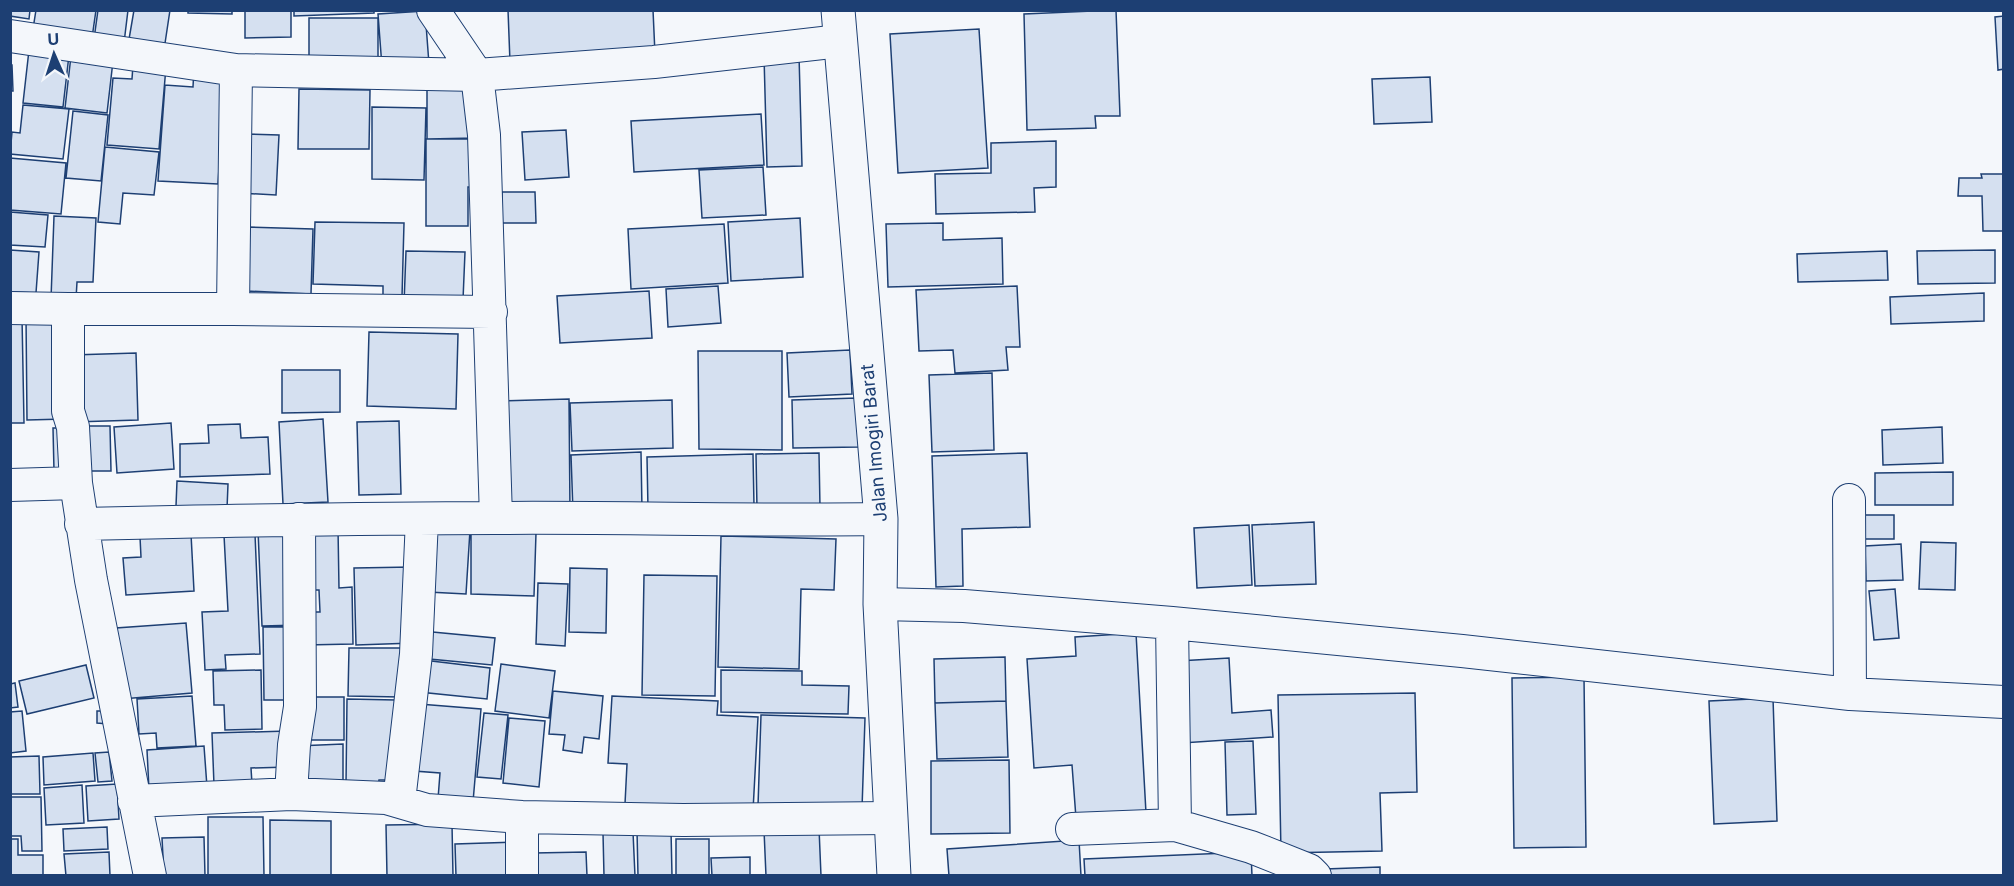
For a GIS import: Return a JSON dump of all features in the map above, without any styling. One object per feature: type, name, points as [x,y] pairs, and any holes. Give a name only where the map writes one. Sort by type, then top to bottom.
[{"type":"main road","name":"Jalan Imogiri Barat","points":[[839,26],[881,519],[879,604],[894,876]]},
{"type":"street","points":[[433,10],[477,75],[484,135],[496,518]]},
{"type":"street","points":[[10,36],[236,70],[477,75],[654,62],[839,26]]},
{"type":"street","points":[[233,309],[236,70]]},
{"type":"street","points":[[10,308],[491,312]]},
{"type":"street","points":[[68,309],[68,411],[73,426],[81,524],[150,876]]},
{"type":"street","points":[[10,485],[76,483]]},
{"type":"street","points":[[1850,500],[1850,694]]},
{"type":"street","points":[[81,524],[299,519],[496,518],[747,522],[881,519]]},
{"type":"street","points":[[291,794],[294,744],[300,707],[299,519]]},
{"type":"street","points":[[399,801],[416,654],[422,519]]},
{"type":"street","points":[[879,604],[964,606],[1172,623],[1462,651],[1850,694],[2004,702]]},
{"type":"street","points":[[1172,623],[1175,825]]},
{"type":"street","points":[[134,801],[291,794],[399,801],[427,810],[522,817],[683,820],[890,818]]},
{"type":"street","points":[[522,817],[522,876]]},
{"type":"street","points":[[1072,829],[1175,825],[1251,847],[1309,870],[1315,876]]},
{"type":"building","points":[[10,10],[30,10],[29,19],[10,16]]},
{"type":"building","points":[[36,10],[96,10],[92,38],[33,29]]},
{"type":"building","points":[[98,10],[128,10],[124,43],[94,39]]},
{"type":"building","points":[[134,10],[170,10],[164,50],[128,45]]},
{"type":"building","points":[[188,10],[232,10],[232,14],[188,13]]},
{"type":"building","points":[[245,10],[291,10],[291,37],[245,38]]},
{"type":"building","points":[[294,10],[374,10],[374,13],[294,16]]},
{"type":"building","points":[[508,10],[653,10],[655,54],[510,62]]},
{"type":"building","points":[[1116,10],[1120,116],[1095,116],[1096,128],[1027,130],[1024,14]]},
{"type":"building","points":[[425,11],[429,64],[382,67],[378,14]]},
{"type":"building","points":[[2004,16],[2004,69],[1998,70],[1995,17]]},
{"type":"building","points":[[309,18],[378,18],[378,69],[309,69]]},
{"type":"building","points":[[979,29],[988,168],[898,173],[890,34]]},
{"type":"building","points":[[29,50],[69,55],[63,107],[23,103]]},
{"type":"building","points":[[799,55],[802,166],[767,167],[764,56]]},
{"type":"building","points":[[71,56],[113,61],[107,113],[65,108]]},
{"type":"building","points":[[10,65],[12,65],[13,91],[10,91]]},
{"type":"building","points":[[133,65],[166,67],[159,149],[107,145],[113,78],[132,79]]},
{"type":"building","points":[[194,68],[225,70],[218,184],[158,181],[165,85],[193,87]]},
{"type":"building","points":[[1430,77],[1432,122],[1374,124],[1372,79]]},
{"type":"building","points":[[427,86],[476,87],[476,138],[427,139]]},
{"type":"building","points":[[299,89],[370,90],[369,149],[298,149]]},
{"type":"building","points":[[23,105],[69,109],[63,159],[10,154],[12,132],[20,133]]},
{"type":"building","points":[[372,107],[426,108],[424,180],[372,179]]},
{"type":"building","points":[[73,111],[108,115],[101,181],[66,178]]},
{"type":"building","points":[[761,114],[764,165],[634,172],[631,121]]},
{"type":"building","points":[[566,130],[569,177],[525,180],[522,132]]},
{"type":"building","points":[[243,134],[279,135],[276,195],[240,193]]},
{"type":"building","points":[[426,139],[483,139],[483,187],[468,187],[468,226],[426,226]]},
{"type":"building","points":[[1056,141],[1056,187],[1034,188],[1035,212],[936,214],[935,174],[991,173],[991,143]]},
{"type":"building","points":[[105,147],[159,152],[154,195],[123,193],[120,224],[98,222]]},
{"type":"building","points":[[10,158],[66,163],[61,214],[10,210]]},
{"type":"building","points":[[763,167],[766,215],[702,218],[699,170]]},
{"type":"building","points":[[1981,174],[2004,174],[2004,231],[1983,231],[1982,196],[1958,196],[1959,178],[1982,178]]},
{"type":"building","points":[[502,192],[535,192],[536,223],[501,223]]},
{"type":"building","points":[[10,212],[48,215],[45,247],[10,245]]},
{"type":"building","points":[[54,216],[96,218],[93,282],[77,282],[76,299],[51,299]]},
{"type":"building","points":[[800,218],[803,277],[731,281],[728,222]]},
{"type":"building","points":[[315,222],[404,223],[402,297],[383,297],[383,286],[313,284]]},
{"type":"building","points":[[943,223],[943,240],[1002,238],[1003,284],[888,287],[886,224]]},
{"type":"building","points":[[724,224],[728,283],[631,289],[628,229]]},
{"type":"building","points":[[249,227],[313,229],[311,294],[247,291]]},
{"type":"building","points":[[10,250],[39,252],[36,293],[10,292]]},
{"type":"building","points":[[1995,250],[1995,283],[1918,284],[1917,251]]},
{"type":"building","points":[[406,251],[465,252],[463,300],[404,304]]},
{"type":"building","points":[[1887,251],[1888,280],[1798,282],[1797,254]]},
{"type":"building","points":[[718,286],[721,323],[668,327],[666,289]]},
{"type":"building","points":[[1017,286],[1020,347],[1006,347],[1008,370],[955,373],[953,350],[919,351],[916,290]]},
{"type":"building","points":[[649,291],[652,338],[560,343],[557,296]]},
{"type":"building","points":[[1984,293],[1984,321],[1891,324],[1890,297]]},
{"type":"building","points":[[64,315],[65,419],[27,420],[26,316]]},
{"type":"building","points":[[10,317],[22,317],[24,423],[10,423]]},
{"type":"building","points":[[369,332],[458,334],[456,409],[367,406]]},
{"type":"building","points":[[850,350],[852,394],[789,397],[787,353]]},
{"type":"building","points":[[698,351],[782,351],[782,450],[699,449]]},
{"type":"building","points":[[136,353],[138,420],[74,422],[72,355]]},
{"type":"building","points":[[282,370],[340,370],[340,412],[282,413]]},
{"type":"building","points":[[992,373],[994,450],[932,452],[929,375]]},
{"type":"building","points":[[857,398],[859,447],[793,448],[792,400]]},
{"type":"building","points":[[569,399],[570,512],[503,512],[502,401]]},
{"type":"building","points":[[672,400],[673,448],[572,451],[570,403]]},
{"type":"building","points":[[323,419],[328,502],[283,504],[279,422]]},
{"type":"building","points":[[399,421],[401,494],[359,495],[357,422]]},
{"type":"building","points":[[171,423],[174,469],[117,473],[114,427]]},
{"type":"building","points":[[240,424],[241,438],[268,437],[270,474],[180,477],[180,444],[209,443],[208,425]]},
{"type":"building","points":[[77,426],[110,426],[111,471],[77,471]]},
{"type":"building","points":[[1942,427],[1943,463],[1883,465],[1882,430]]},
{"type":"building","points":[[53,428],[71,428],[72,471],[54,471]]},
{"type":"building","points":[[641,452],[642,510],[573,512],[571,455]]},
{"type":"building","points":[[819,453],[820,508],[757,509],[756,454]]},
{"type":"building","points":[[1027,453],[1030,527],[962,529],[963,586],[936,587],[932,456]]},
{"type":"building","points":[[753,454],[754,506],[648,509],[647,457]]},
{"type":"building","points":[[1953,472],[1953,505],[1875,505],[1875,473]]},
{"type":"building","points":[[177,481],[228,484],[227,509],[176,506]]},
{"type":"building","points":[[1864,515],[1894,515],[1894,539],[1864,539]]},
{"type":"building","points":[[1314,522],[1316,584],[1255,586],[1252,525]]},
{"type":"building","points":[[1249,525],[1252,585],[1197,588],[1194,528]]},
{"type":"building","points":[[307,528],[338,528],[339,588],[352,587],[353,644],[305,645],[305,612],[320,612],[319,590],[308,590]]},
{"type":"building","points":[[431,528],[470,530],[466,594],[428,592]]},
{"type":"building","points":[[296,529],[300,625],[262,626],[258,530]]},
{"type":"building","points":[[471,532],[536,533],[534,596],[471,594]]},
{"type":"building","points":[[191,534],[194,591],[126,595],[123,558],[141,557],[140,537]]},
{"type":"building","points":[[255,534],[260,654],[225,655],[226,669],[205,670],[202,612],[228,611],[224,535]]},
{"type":"building","points":[[721,536],[836,539],[834,590],[801,589],[799,669],[718,667]]},
{"type":"building","points":[[1921,542],[1956,543],[1955,590],[1919,589]]},
{"type":"building","points":[[1901,544],[1903,580],[1866,581],[1865,546]]},
{"type":"building","points":[[412,567],[414,643],[356,645],[354,568]]},
{"type":"building","points":[[570,568],[607,569],[606,633],[569,632]]},
{"type":"building","points":[[644,575],[717,576],[715,696],[642,695]]},
{"type":"building","points":[[538,583],[568,584],[565,646],[536,644]]},
{"type":"building","points":[[1895,589],[1899,638],[1874,640],[1869,591]]},
{"type":"building","points":[[186,623],[192,693],[122,699],[116,628]]},
{"type":"building","points":[[263,627],[297,627],[297,700],[264,700]]},
{"type":"building","points":[[422,631],[495,638],[492,665],[419,658]]},
{"type":"building","points":[[1136,633],[1146,813],[1076,818],[1072,765],[1034,768],[1027,659],[1076,656],[1075,637]]},
{"type":"building","points":[[349,648],[401,648],[400,697],[348,696]]},
{"type":"building","points":[[1005,657],[1006,701],[935,703],[934,659]]},
{"type":"building","points":[[1229,658],[1232,713],[1271,710],[1273,737],[1182,743],[1178,661]]},
{"type":"building","points":[[423,660],[490,668],[487,699],[419,692]]},
{"type":"building","points":[[501,664],[555,671],[549,718],[495,711]]},
{"type":"building","points":[[86,665],[94,698],[27,714],[19,681]]},
{"type":"building","points":[[261,670],[262,729],[225,730],[224,705],[214,705],[213,671]]},
{"type":"building","points":[[721,670],[802,671],[802,685],[849,686],[848,714],[721,712]]},
{"type":"building","points":[[1584,677],[1586,847],[1514,848],[1512,678]]},
{"type":"building","points":[[15,683],[18,707],[10,708],[10,684]]},
{"type":"building","points":[[553,691],[603,696],[599,739],[584,737],[582,753],[563,750],[565,735],[549,734]]},
{"type":"building","points":[[1415,693],[1417,792],[1380,793],[1382,851],[1281,853],[1278,695]]},
{"type":"building","points":[[192,696],[196,746],[157,748],[156,733],[139,734],[137,699]]},
{"type":"building","points":[[612,696],[718,701],[717,715],[758,717],[753,811],[625,804],[627,764],[608,763]]},
{"type":"building","points":[[309,697],[344,697],[344,740],[309,740]]},
{"type":"building","points":[[1773,698],[1777,821],[1714,824],[1709,701]]},
{"type":"building","points":[[347,699],[396,700],[394,780],[379,780],[378,786],[346,785]]},
{"type":"building","points":[[1006,701],[1008,757],[937,759],[935,703]]},
{"type":"building","points":[[419,704],[481,709],[473,802],[438,799],[440,773],[414,771]]},
{"type":"building","points":[[22,711],[26,751],[10,753],[10,712]]},
{"type":"building","points":[[97,711],[109,711],[108,724],[97,723]]},
{"type":"building","points":[[484,713],[508,715],[501,779],[477,777]]},
{"type":"building","points":[[761,715],[865,718],[862,809],[758,806]]},
{"type":"building","points":[[509,718],[545,721],[539,787],[503,783]]},
{"type":"building","points":[[288,731],[289,767],[251,768],[252,784],[214,785],[212,733]]},
{"type":"building","points":[[1253,741],[1256,814],[1227,815],[1225,742]]},
{"type":"building","points":[[343,744],[343,782],[307,783],[297,746]]},
{"type":"building","points":[[204,746],[207,787],[149,790],[147,750]]},
{"type":"building","points":[[109,752],[112,781],[98,782],[95,753]]},
{"type":"building","points":[[93,753],[95,781],[44,785],[43,757]]},
{"type":"building","points":[[39,756],[40,794],[10,794],[10,757]]},
{"type":"building","points":[[1009,760],[1010,833],[931,834],[931,761]]},
{"type":"building","points":[[117,784],[119,819],[88,821],[86,786]]},
{"type":"building","points":[[82,785],[84,823],[46,825],[44,788]]},
{"type":"building","points":[[10,797],[41,797],[42,851],[22,851],[21,836],[10,836]]},
{"type":"building","points":[[208,817],[263,817],[264,876],[208,876]]},
{"type":"building","points":[[270,820],[331,821],[331,876],[270,876]]},
{"type":"building","points":[[452,824],[453,876],[387,876],[386,825]]},
{"type":"building","points":[[107,827],[108,849],[64,851],[63,829]]},
{"type":"building","points":[[819,828],[821,876],[766,876],[764,830]]},
{"type":"building","points":[[637,830],[671,830],[672,876],[638,876]]},
{"type":"building","points":[[633,832],[635,876],[604,876],[603,833]]},
{"type":"building","points":[[204,837],[205,876],[164,876],[162,838]]},
{"type":"building","points":[[10,839],[18,839],[18,855],[43,855],[43,876],[10,876]]},
{"type":"building","points":[[676,839],[709,839],[709,876],[676,876]]},
{"type":"building","points":[[1079,840],[1081,876],[949,876],[947,849]]},
{"type":"building","points":[[518,842],[519,876],[456,876],[455,844]]},
{"type":"building","points":[[109,852],[110,876],[66,876],[64,854]]},
{"type":"building","points":[[586,852],[587,876],[534,876],[534,853]]},
{"type":"building","points":[[1251,852],[1252,876],[1085,876],[1084,859]]},
{"type":"building","points":[[750,857],[750,876],[712,876],[711,858]]},
{"type":"building","points":[[1380,867],[1380,876],[1326,876],[1325,869]]}]
